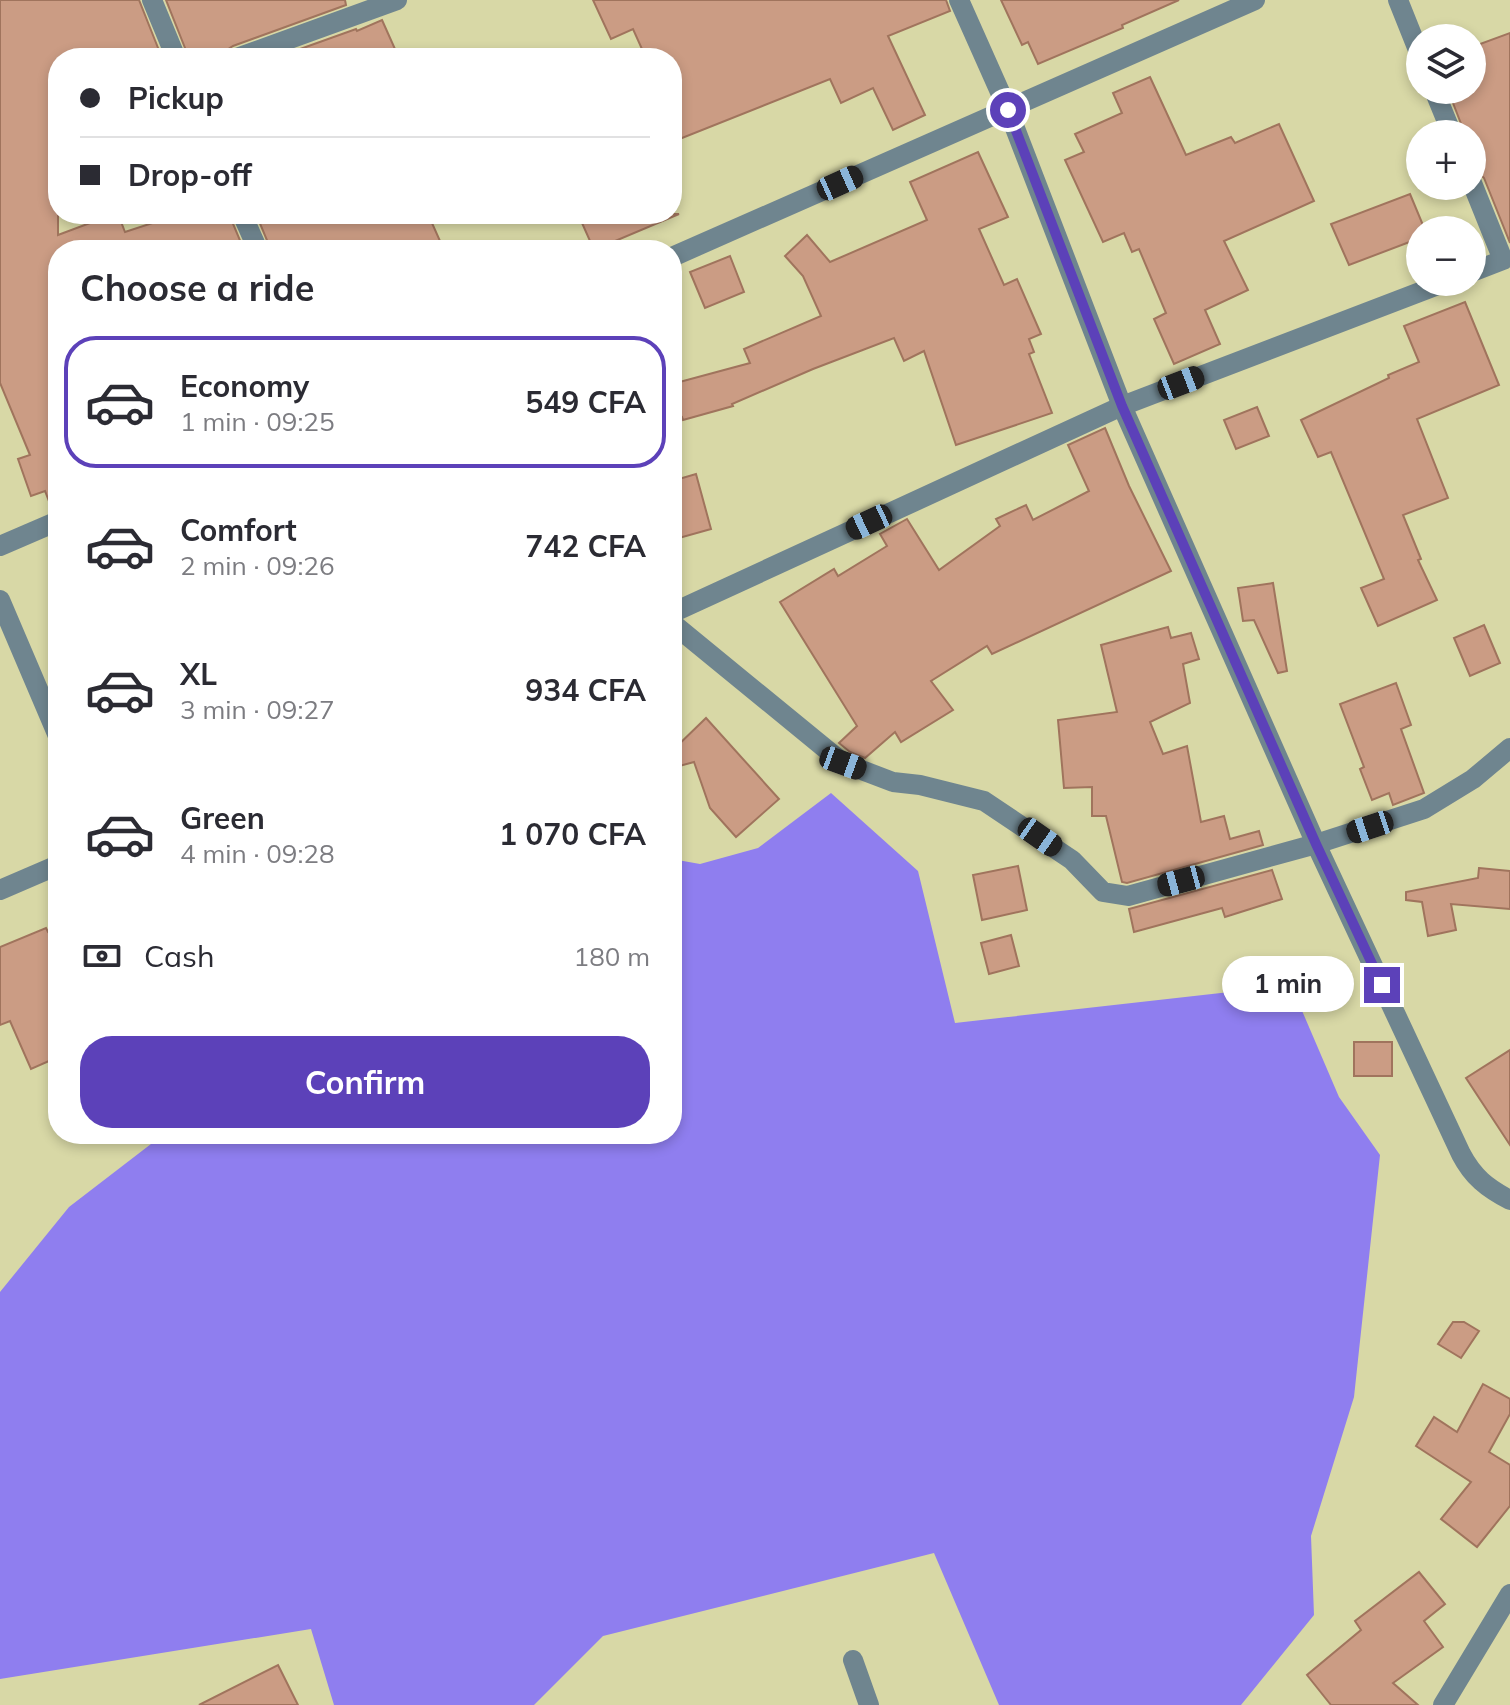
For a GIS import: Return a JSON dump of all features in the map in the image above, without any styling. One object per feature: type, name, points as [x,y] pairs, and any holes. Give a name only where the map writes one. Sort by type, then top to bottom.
[{"type":"street","points":[[152,0],[172,48]]},
{"type":"street","points":[[265,48],[397,0]]},
{"type":"street","points":[[959,0],[1008,110],[1122,406],[1316,844],[1472,1175],[1510,1200]]},
{"type":"street","points":[[682,253],[1255,0]]},
{"type":"street","points":[[1398,0],[1408,24]]},
{"type":"street","points":[[1479,200],[1508,265],[1486,269]]},
{"type":"street","points":[[682,608],[1122,406],[1409,296]]},
{"type":"street","points":[[0,546],[48,525]]},
{"type":"street","points":[[0,600],[48,713]]},
{"type":"street","points":[[682,631],[843,763],[893,782],[920,785],[984,801],[1072,860],[1103,892],[1128,896],[1316,844],[1424,809],[1473,779],[1510,748]]},
{"type":"street","points":[[0,890],[48,869]]},
{"type":"street","points":[[1443,1705],[1510,1594]]},
{"type":"street","points":[[853,1660],[869,1705]]},
{"type":"shaded area","points":[[831,793],[918,871],[955,1023],[1291,985],[1339,1097],[1380,1155],[1354,1397],[1311,1536],[1314,1615],[1241,1705],[999,1705],[934,1553],[603,1636],[534,1705],[334,1705],[311,1629],[0,1679],[0,1292],[69,1207],[151,1144],[682,1144],[682,861],[700,864],[758,848]]},
{"type":"building","points":[[0,0],[139,0],[158,48],[48,48],[48,224],[58,224],[58,235],[87,224],[122,224],[125,232],[149,224],[233,224],[240,240],[48,240],[48,499],[45,491],[31,496],[18,459],[30,455],[0,383]]},
{"type":"building","points":[[166,0],[345,0],[346,5],[230,48],[185,48]]},
{"type":"building","points":[[593,0],[946,0],[950,11],[888,36],[925,115],[893,130],[873,88],[841,103],[830,79],[682,138],[682,48],[642,48],[633,29],[611,39]]},
{"type":"building","points":[[1001,0],[1179,0],[1038,64],[1028,42],[1022,45]]},
{"type":"building","points":[[382,20],[395,48],[303,48],[356,29]]},
{"type":"building","points":[[1510,33],[1510,243],[1486,183],[1486,120],[1460,120],[1453,104],[1486,104],[1486,42]]},
{"type":"building","points":[[1150,77],[1186,155],[1231,137],[1235,143],[1279,124],[1314,201],[1224,241],[1248,290],[1205,310],[1220,344],[1174,364],[1154,319],[1166,313],[1139,249],[1132,252],[1124,233],[1103,242],[1065,160],[1084,152],[1075,134],[1122,113],[1113,93]]},
{"type":"building","points":[[978,152],[1008,217],[979,229],[1004,285],[1017,279],[1041,334],[1029,339],[1034,352],[1029,354],[1052,413],[956,445],[924,351],[904,361],[894,338],[813,369],[733,406],[683,420],[682,381],[750,363],[744,349],[821,316],[803,276],[785,256],[807,235],[830,262],[927,220],[910,182]]},
{"type":"building","points":[[1406,196],[1406,200],[1412,200],[1419,216],[1406,216],[1406,243],[1349,265],[1331,224]]},
{"type":"building","points":[[260,224],[432,224],[440,240],[267,240]]},
{"type":"building","points":[[582,224],[655,224],[618,240],[590,240]]},
{"type":"building","points":[[730,256],[744,292],[705,308],[690,272]]},
{"type":"building","points":[[1465,302],[1499,385],[1417,419],[1448,498],[1403,515],[1421,559],[1418,560],[1437,600],[1378,626],[1361,588],[1384,579],[1331,452],[1318,457],[1301,420],[1419,362],[1404,326]]},
{"type":"building","points":[[1257,407],[1269,436],[1236,449],[1224,420]]},
{"type":"building","points":[[1105,428],[1129,486],[1171,571],[992,654],[987,646],[931,681],[953,710],[901,742],[895,732],[865,758],[850,752],[839,743],[857,726],[780,602],[834,569],[838,576],[887,546],[880,534],[907,519],[939,570],[1000,526],[996,519],[1026,505],[1033,520],[1089,491],[1068,445]]},
{"type":"building","points":[[696,474],[711,529],[682,537],[682,478]]},
{"type":"building","points":[[1273,583],[1287,671],[1278,673],[1254,620],[1243,621],[1238,588]]},
{"type":"building","points":[[1484,625],[1500,663],[1470,676],[1454,638]]},
{"type":"building","points":[[1168,627],[1171,638],[1191,633],[1199,659],[1183,664],[1190,703],[1150,722],[1163,754],[1187,746],[1201,822],[1224,816],[1230,839],[1259,831],[1263,845],[1127,883],[1122,882],[1106,816],[1092,816],[1092,787],[1064,788],[1058,720],[1117,712],[1101,645]]},
{"type":"building","points":[[1396,683],[1411,725],[1401,729],[1424,793],[1393,805],[1389,793],[1372,800],[1360,769],[1364,767],[1340,704]]},
{"type":"building","points":[[706,718],[779,799],[736,837],[710,808],[694,762],[682,765],[682,741]]},
{"type":"building","points":[[1018,866],[1027,910],[982,920],[973,875]]},
{"type":"building","points":[[1479,868],[1510,871],[1510,909],[1451,904],[1456,930],[1428,936],[1422,902],[1406,900],[1406,892],[1478,878]]},
{"type":"building","points":[[1272,870],[1282,899],[1225,917],[1222,908],[1134,932],[1129,909]]},
{"type":"building","points":[[46,928],[48,1061],[31,1069],[10,1021],[0,1025],[0,947]]},
{"type":"building","points":[[1011,935],[1019,966],[989,974],[981,943]]},
{"type":"building","points":[[1354,1042],[1392,1042],[1392,1076],[1354,1076]]},
{"type":"building","points":[[1510,1050],[1510,1145],[1466,1078]]},
{"type":"building","points":[[1453,1322],[1464,1322],[1479,1331],[1461,1358],[1438,1344]]},
{"type":"building","points":[[1483,1384],[1510,1399],[1510,1414],[1489,1452],[1510,1465],[1510,1506],[1477,1547],[1441,1519],[1471,1482],[1416,1446],[1434,1417],[1457,1432]]},
{"type":"building","points":[[1419,1572],[1445,1604],[1424,1621],[1443,1647],[1393,1683],[1418,1705],[1331,1705],[1307,1675],[1361,1630],[1355,1621]]},
{"type":"building","points":[[278,1665],[298,1705],[199,1705]]},
{"type":"route","points":[[1008,110],[1122,406],[1316,844],[1382,985]]}]
